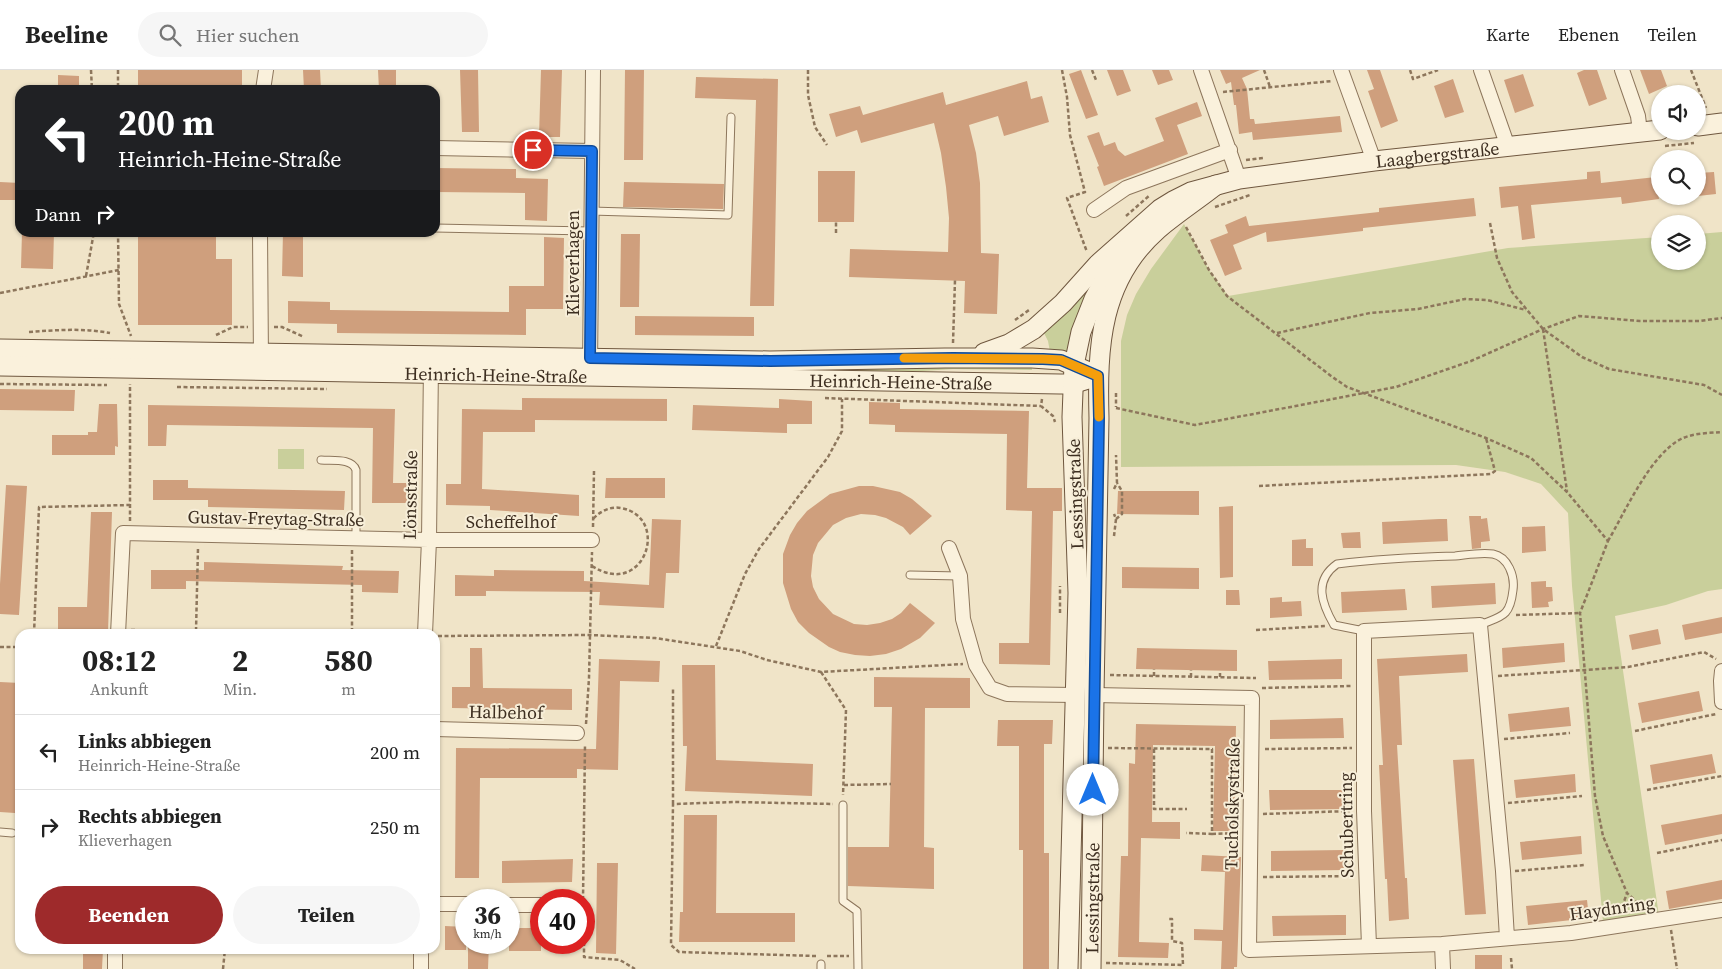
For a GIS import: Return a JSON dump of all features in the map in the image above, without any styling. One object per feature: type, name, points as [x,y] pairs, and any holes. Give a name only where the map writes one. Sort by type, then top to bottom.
[{"type":"street","points":[[264,85],[266,70]]},
{"type":"street","name":"Klieverhagen","points":[[590,367],[593,70]]},
{"type":"street","points":[[1481,70],[1508,147]]},
{"type":"street","points":[[1622,70],[1638,116],[1640,132]]},
{"type":"street","points":[[1202,75],[1239,179]]},
{"type":"street","points":[[1343,75],[1374,161]]},
{"type":"street","points":[[1706,130],[1722,123]]},
{"type":"street","name":"Laagbergstraße","points":[[1093,260],[1136,232],[1172,201],[1191,192],[1239,179],[1374,161],[1640,132],[1651,136]]},
{"type":"street","points":[[440,148],[592,151]]},
{"type":"street","points":[[1094,210],[1126,188],[1230,150]]},
{"type":"street","name":"Laagbergstraße","points":[[1098,376],[1105,314],[1115,288],[1128,264],[1157,230],[1216,185]]},
{"type":"street","name":"Laagbergstraße","points":[[1072,384],[1081,332],[1094,298],[1113,264],[1136,232]]},
{"type":"street","points":[[260,237],[261,362]]},
{"type":"street","name":"Heinrich-Heine-Straße","points":[[968,358],[1009,344],[1034,329],[1063,303],[1093,260]]},
{"type":"street","name":"Heinrich-Heine-Straße","points":[[0,349],[131,360]]},
{"type":"street","name":"Heinrich-Heine-Straße","points":[[590,367],[770,361],[968,358],[1043,359],[1061,360],[1098,376]]},
{"type":"street","name":"Heinrich-Heine-Straße","points":[[0,366],[131,360],[590,367],[1072,384],[1098,376]]},
{"type":"street","name":"Lönsstraße","points":[[425,629],[429,540],[431,365]]},
{"type":"street","name":"Lessingstraße","points":[[1068,969],[1085,695],[1099,418],[1098,376]]},
{"type":"street","name":"Lessingstraße","points":[[1072,384],[1078,593],[1085,695],[1098,966]]},
{"type":"street","points":[[118,629],[122,533]]},
{"type":"street","name":"Gustav-Freytag-Straße","points":[[122,533],[429,540]]},
{"type":"street","name":"Scheffelhof","points":[[429,540],[592,540]]},
{"type":"street","points":[[949,548],[960,576],[963,619],[976,665],[990,688],[1007,694],[1085,695]]},
{"type":"street","points":[[1364,631],[1480,625],[1503,872],[1507,938],[1442,944],[1369,946]]},
{"type":"street","name":"Schubertring","points":[[1364,631],[1363,748],[1369,946]]},
{"type":"street","points":[[1722,671],[1720,681],[1722,702]]},
{"type":"street","name":"Tucholskystraße","points":[[1085,695],[1252,698],[1249,950],[1369,946]]},
{"type":"street","name":"Halbehof","points":[[440,730],[582,733]]},
{"type":"street","points":[[440,904],[455,904]]},
{"type":"street","name":"Haydnring","points":[[1507,938],[1571,933],[1722,910]]},
{"type":"street","points":[[1442,944],[1443,969]]},
{"type":"street","points":[[115,954],[115,969]]},
{"type":"street","points":[[421,954],[421,969]]},
{"type":"lane","points":[[591,211],[728,215],[731,117]]},
{"type":"lane","points":[[440,228],[591,231]]},
{"type":"lane","points":[[322,460],[351,462],[355,466],[354,538]]},
{"type":"lane","points":[[1364,631],[1334,625],[1322,599],[1321,589],[1328,570],[1337,564],[1494,554],[1507,562],[1514,583],[1512,599],[1504,615],[1480,625]]},
{"type":"lane","points":[[910,575],[960,576]]},
{"type":"lane","points":[[843,805],[843,901],[857,911],[858,969]]},
{"type":"lane","points":[[0,832],[12,833]]},
{"type":"path","points":[[91,70],[92,85]]},
{"type":"path","points":[[118,70],[118,85]]},
{"type":"path","points":[[808,70],[808,95],[815,127],[827,145]]},
{"type":"path","points":[[1062,70],[1067,97],[1070,135],[1085,192],[1067,198],[1093,260]]},
{"type":"path","points":[[1092,70],[1096,80]]},
{"type":"path","points":[[1264,70],[1270,87]]},
{"type":"path","points":[[1410,70],[1413,79],[1438,70]]},
{"type":"path","points":[[1691,70],[1697,85]]},
{"type":"path","points":[[1209,93],[1270,87],[1343,75]]},
{"type":"path","points":[[1210,209],[1256,193]]},
{"type":"path","points":[[836,222],[836,233]]},
{"type":"path","points":[[1490,223],[1498,258],[1508,284],[1512,292],[1543,329],[1582,357],[1609,369],[1704,385],[1722,395]]},
{"type":"path","points":[[1184,224],[1209,270],[1227,296],[1253,317],[1277,333],[1347,387],[1486,438],[1531,458],[1567,492],[1608,541]]},
{"type":"path","points":[[86,276],[93,237]]},
{"type":"path","points":[[118,237],[119,304],[132,334],[130,524],[122,533]]},
{"type":"path","points":[[0,293],[119,270]]},
{"type":"path","points":[[952,344],[955,280]]},
{"type":"path","points":[[1277,333],[1370,313],[1418,309],[1465,299],[1487,300],[1527,310]]},
{"type":"path","points":[[1116,408],[1195,425],[1396,387],[1471,361],[1543,329],[1578,316],[1640,321],[1699,321],[1722,318]]},
{"type":"path","points":[[1543,329],[1567,492]]},
{"type":"path","points":[[1116,388],[1116,414]]},
{"type":"path","points":[[716,646],[745,574],[759,549],[828,457],[842,431],[842,398],[1041,406]]},
{"type":"path","points":[[1677,969],[1671,925],[1657,921],[1627,893],[1603,836],[1595,796],[1580,613],[1608,541],[1640,485],[1661,455],[1670,446],[1683,438],[1703,433],[1722,432]]},
{"type":"path","points":[[1259,486],[1491,474],[1495,470],[1486,438]]},
{"type":"path","points":[[1115,450],[1117,483],[1122,491],[1122,514],[1116,519]]},
{"type":"path","points":[[583,889],[582,733],[590,635],[594,471]]},
{"type":"path","points":[[34,629],[39,507],[130,505]]},
{"type":"path","points":[[592,566],[601,572],[612,575],[632,570],[640,564],[646,555],[648,537],[646,527],[641,519],[627,509],[607,510],[599,513],[593,519]]},
{"type":"path","points":[[196,629],[198,535]]},
{"type":"path","points":[[352,629],[354,538]]},
{"type":"path","points":[[1504,615],[1580,613]]},
{"type":"path","points":[[1256,630],[1334,625]]},
{"type":"path","points":[[440,636],[590,635],[655,638],[716,646],[821,672],[964,664]]},
{"type":"path","points":[[0,647],[15,647]]},
{"type":"path","points":[[1484,677],[1628,667],[1704,652],[1722,663]]},
{"type":"path","points":[[1154,670],[1154,676]]},
{"type":"path","points":[[1191,670],[1191,677]]},
{"type":"path","points":[[1220,671],[1220,677]]},
{"type":"path","points":[[673,804],[754,802],[843,805],[846,710],[821,672]]},
{"type":"path","points":[[1110,675],[1256,678]]},
{"type":"path","points":[[1255,688],[1363,685]]},
{"type":"path","points":[[673,687],[671,945],[679,952],[858,957]]},
{"type":"path","points":[[1635,731],[1722,712]]},
{"type":"path","points":[[1490,741],[1570,733]]},
{"type":"path","points":[[1108,748],[1212,750],[1212,834]]},
{"type":"path","points":[[1251,750],[1363,748]]},
{"type":"path","points":[[1154,749],[1154,809],[1187,809]]},
{"type":"path","points":[[1647,790],[1722,776]]},
{"type":"path","points":[[844,785],[890,784]]},
{"type":"path","points":[[1496,804],[1582,796]]},
{"type":"path","points":[[1250,814],[1364,811]]},
{"type":"path","points":[[1186,833],[1250,833]]},
{"type":"path","points":[[1657,852],[1722,840]]},
{"type":"path","points":[[1503,872],[1585,865]]},
{"type":"path","points":[[1249,878],[1366,876]]},
{"type":"path","points":[[1098,966],[1183,965],[1182,943],[1172,941],[1172,919],[1167,919]]},
{"type":"path","points":[[223,969],[224,954]]},
{"type":"path","points":[[584,954],[584,957],[620,960],[635,969]]},
{"type":"path","points":[[1511,958],[1512,969]]},
{"type":"green space","points":[[1184,224],[1209,270],[1228,296],[1508,248],[1651,238],[1651,270],[1706,270],[1706,233],[1722,232],[1722,589],[1708,591],[1666,605],[1615,616],[1659,916],[1603,922],[1572,586],[1568,513],[1541,484],[1505,472],[1456,465],[1121,467],[1121,341],[1127,315],[1136,294],[1151,269]]},
{"type":"green space","points":[[1085,290],[1088,292],[1068,352],[1050,352],[1048,341],[1043,331]]},
{"type":"green space","points":[[1032,366],[1032,370],[953,369],[893,373],[778,372],[777,368]]},
{"type":"green space","points":[[278,449],[304,449],[304,469],[278,469]]},
{"type":"building","points":[[138,70],[242,70],[242,85],[138,85]]},
{"type":"building","points":[[303,70],[320,70],[321,85],[304,85]]},
{"type":"building","points":[[378,70],[396,70],[396,85],[379,85]]},
{"type":"building","points":[[460,70],[478,70],[479,132],[462,132]]},
{"type":"building","points":[[541,70],[562,70],[560,137],[539,137]]},
{"type":"building","points":[[625,70],[644,70],[643,160],[624,160]]},
{"type":"building","points":[[1081,70],[1098,115],[1086,119],[1069,74]]},
{"type":"building","points":[[1107,70],[1123,70],[1131,91],[1117,96]]},
{"type":"building","points":[[1152,70],[1169,70],[1173,80],[1158,85]]},
{"type":"building","points":[[1220,70],[1260,70],[1242,78],[1247,89],[1250,119],[1254,119],[1255,124],[1340,116],[1342,132],[1253,140],[1252,132],[1239,134],[1231,82],[1226,84]]},
{"type":"building","points":[[1367,70],[1380,70],[1398,121],[1381,128],[1368,91],[1374,89]]},
{"type":"building","points":[[1584,70],[1597,70],[1607,99],[1589,106],[1577,73]]},
{"type":"building","points":[[1640,70],[1661,70],[1667,85],[1651,85],[1651,93],[1649,94]]},
{"type":"building","points":[[1523,74],[1534,106],[1515,113],[1504,80]]},
{"type":"building","points":[[58,75],[79,76],[79,85],[58,85]]},
{"type":"building","points":[[696,77],[778,79],[774,306],[750,306],[756,100],[695,98]]},
{"type":"building","points":[[1453,79],[1464,112],[1445,118],[1434,86]]},
{"type":"building","points":[[1027,81],[1031,99],[1042,96],[1049,122],[1004,136],[998,116],[969,125],[976,153],[980,183],[981,253],[999,254],[997,314],[964,313],[965,281],[849,277],[850,249],[948,252],[949,218],[946,187],[934,123],[861,143],[857,130],[836,137],[829,114],[860,106],[863,115],[943,92],[946,105]]},
{"type":"building","points":[[1197,102],[1202,116],[1177,125],[1188,154],[1104,186],[1097,167],[1099,166],[1087,136],[1099,132],[1104,146],[1115,142],[1118,150],[1125,156],[1164,141],[1155,118]]},
{"type":"building","points":[[440,168],[516,169],[516,178],[548,179],[547,221],[525,220],[525,193],[440,192]]},
{"type":"building","points":[[818,171],[855,171],[854,222],[818,222]]},
{"type":"building","points":[[1600,171],[1601,183],[1651,178],[1651,200],[1622,204],[1621,197],[1531,205],[1535,238],[1522,240],[1518,206],[1501,208],[1499,187],[1587,179],[1587,172]]},
{"type":"building","points":[[1706,172],[1714,172],[1716,194],[1706,195]]},
{"type":"building","points":[[0,182],[15,183],[15,200],[0,200]]},
{"type":"building","points":[[624,182],[724,184],[723,209],[623,207]]},
{"type":"building","points":[[1474,198],[1476,216],[1363,228],[1363,231],[1267,242],[1266,232],[1233,245],[1242,269],[1225,276],[1210,240],[1228,233],[1225,225],[1246,216],[1249,226],[1379,212],[1379,208]]},
{"type":"building","points":[[621,234],[640,234],[639,307],[620,307]]},
{"type":"building","points":[[22,237],[54,237],[53,269],[21,268]]},
{"type":"building","points":[[138,237],[216,237],[216,259],[232,259],[232,325],[138,325]]},
{"type":"building","points":[[283,237],[303,237],[303,277],[282,276]]},
{"type":"building","points":[[544,237],[564,238],[563,309],[526,309],[526,335],[337,333],[337,324],[288,323],[288,301],[330,302],[330,310],[509,312],[509,286],[544,286]]},
{"type":"building","points":[[635,316],[754,317],[754,336],[635,335]]},
{"type":"building","points":[[0,389],[75,390],[74,411],[0,410]]},
{"type":"building","points":[[522,398],[667,399],[667,421],[535,420],[535,432],[483,432],[482,489],[579,495],[579,516],[490,510],[490,506],[446,505],[446,484],[461,484],[462,409],[522,410]]},
{"type":"building","points":[[779,399],[812,401],[812,424],[787,424],[787,433],[692,430],[693,405],[779,408]]},
{"type":"building","points":[[869,402],[900,403],[900,409],[1029,411],[1027,488],[1062,488],[1062,511],[1053,511],[1050,665],[999,664],[999,643],[1029,643],[1032,511],[1006,510],[1007,434],[895,432],[895,425],[869,424]]},
{"type":"building","points":[[99,404],[117,404],[118,447],[115,446],[115,455],[52,455],[52,435],[88,435],[88,432],[97,432]]},
{"type":"building","points":[[148,405],[395,409],[393,483],[408,483],[408,503],[372,503],[373,428],[167,425],[166,446],[148,446]]},
{"type":"building","points":[[606,478],[665,478],[665,498],[605,498]]},
{"type":"building","points":[[153,480],[188,480],[188,488],[345,491],[344,510],[208,507],[208,500],[153,500]]},
{"type":"building","points":[[6,485],[27,486],[19,615],[0,614]]},
{"type":"building","points":[[859,486],[873,486],[900,492],[912,499],[932,516],[910,535],[903,527],[886,518],[861,514],[846,518],[833,525],[818,543],[813,555],[811,576],[813,587],[819,599],[833,614],[854,624],[867,625],[892,619],[910,603],[935,623],[920,638],[901,649],[886,654],[870,656],[840,652],[809,633],[798,622],[791,609],[783,583],[783,554],[797,523],[807,511],[830,494]]},
{"type":"building","points":[[1118,491],[1199,491],[1199,515],[1117,514]]},
{"type":"building","points":[[1233,506],[1233,577],[1220,578],[1219,507]]},
{"type":"building","points":[[91,512],[112,512],[108,629],[58,629],[58,607],[87,607]]},
{"type":"building","points":[[1469,516],[1481,516],[1481,519],[1487,518],[1490,541],[1481,542],[1481,548],[1472,549]]},
{"type":"building","points":[[652,519],[681,520],[679,573],[666,573],[664,608],[599,605],[600,592],[486,591],[486,596],[455,596],[455,575],[494,576],[494,570],[584,571],[584,581],[649,585]]},
{"type":"building","points":[[1447,519],[1448,541],[1383,544],[1382,522]]},
{"type":"building","points":[[1545,526],[1546,551],[1522,553],[1522,527]]},
{"type":"building","points":[[1360,532],[1361,548],[1343,548],[1341,533]]},
{"type":"building","points":[[1306,539],[1306,548],[1313,548],[1313,566],[1292,566],[1292,540]]},
{"type":"building","points":[[204,562],[343,566],[342,570],[399,571],[398,593],[362,592],[362,585],[186,581],[186,589],[151,589],[151,570],[204,570]]},
{"type":"building","points":[[1122,567],[1199,568],[1199,589],[1122,588]]},
{"type":"building","points":[[1546,581],[1546,587],[1552,587],[1553,601],[1548,602],[1549,607],[1532,608],[1531,582]]},
{"type":"building","points":[[1495,583],[1496,604],[1432,608],[1431,586]]},
{"type":"building","points":[[1405,589],[1407,610],[1342,613],[1341,592]]},
{"type":"building","points":[[1226,590],[1239,590],[1240,605],[1226,605]]},
{"type":"building","points":[[1282,597],[1282,602],[1301,601],[1302,616],[1270,618],[1270,598]]},
{"type":"building","points":[[1722,617],[1722,633],[1685,640],[1682,625]]},
{"type":"building","points":[[1658,629],[1661,644],[1632,650],[1629,635]]},
{"type":"building","points":[[1564,643],[1565,662],[1503,668],[1502,648]]},
{"type":"building","points":[[470,648],[482,648],[483,688],[572,689],[572,710],[452,708],[452,687],[470,687]]},
{"type":"building","points":[[1137,648],[1237,650],[1237,671],[1136,669]]},
{"type":"building","points":[[1467,654],[1468,672],[1399,676],[1402,745],[1397,745],[1409,919],[1389,921],[1379,765],[1383,765],[1377,659]]},
{"type":"building","points":[[599,659],[660,661],[659,682],[620,681],[618,770],[577,769],[577,778],[480,778],[479,878],[455,878],[456,748],[596,749]]},
{"type":"building","points":[[1342,659],[1342,679],[1269,680],[1268,661]]},
{"type":"building","points":[[682,665],[715,665],[716,760],[813,764],[812,796],[685,791],[687,746],[683,746]]},
{"type":"building","points":[[874,677],[970,678],[970,708],[925,708],[924,847],[934,848],[934,889],[848,886],[848,847],[889,847],[892,707],[874,707]]},
{"type":"building","points":[[0,682],[15,683],[15,813],[0,812]]},
{"type":"building","points":[[1699,691],[1703,711],[1642,723],[1638,703]]},
{"type":"building","points":[[1569,707],[1571,726],[1510,732],[1508,714]]},
{"type":"building","points":[[1343,718],[1344,738],[1270,739],[1270,720]]},
{"type":"building","points":[[998,720],[1053,720],[1052,744],[1044,744],[1044,853],[1049,853],[1049,969],[1023,969],[1023,850],[1019,850],[1019,746],[997,746]]},
{"type":"building","points":[[1136,724],[1236,726],[1234,831],[1213,831],[1215,746],[1153,745],[1152,822],[1180,822],[1180,839],[1141,838],[1139,942],[1169,943],[1168,958],[1118,957],[1121,856],[1128,856],[1129,763],[1135,764]]},
{"type":"building","points":[[1712,754],[1716,773],[1653,784],[1650,765]]},
{"type":"building","points":[[1474,759],[1486,914],[1465,915],[1453,760]]},
{"type":"building","points":[[1575,774],[1576,792],[1516,798],[1514,780]]},
{"type":"building","points":[[1269,790],[1343,790],[1343,809],[1270,810]]},
{"type":"building","points":[[1722,814],[1722,834],[1665,845],[1661,825]]},
{"type":"building","points":[[684,815],[717,815],[716,913],[795,913],[795,942],[679,942],[680,912],[683,912]]},
{"type":"building","points":[[1581,836],[1582,854],[1522,860],[1520,842]]},
{"type":"building","points":[[1344,850],[1344,870],[1271,871],[1271,851]]},
{"type":"building","points":[[1202,855],[1241,857],[1237,967],[1234,967],[1234,969],[1221,969],[1222,941],[1194,940],[1194,929],[1223,930],[1225,872],[1201,871]]},
{"type":"building","points":[[573,859],[572,882],[502,883],[502,861]]},
{"type":"building","points":[[597,863],[618,863],[616,954],[596,953]]},
{"type":"building","points":[[1722,880],[1722,899],[1669,909],[1666,891]]},
{"type":"building","points":[[1587,900],[1589,918],[1528,925],[1526,906]]},
{"type":"building","points":[[1346,915],[1346,935],[1273,936],[1272,916]]},
{"type":"building","points":[[445,926],[455,926],[455,950],[445,950]]},
{"type":"building","points":[[520,928],[530,928],[530,951],[520,951]]},
{"type":"building","points":[[83,954],[103,954],[102,969],[83,969]]},
{"type":"building","points":[[468,954],[489,954],[488,969],[468,969]]},
{"type":"building","points":[[1475,955],[1502,955],[1502,969],[1475,969]]},
{"type":"slow traffic","points":[[904,358],[1061,360],[1098,376],[1099,417]]},
{"type":"route","points":[[533,150],[592,151],[590,358],[770,361],[953,358],[1043,359],[1061,360],[1098,376],[1099,418],[1093,790]]}]
